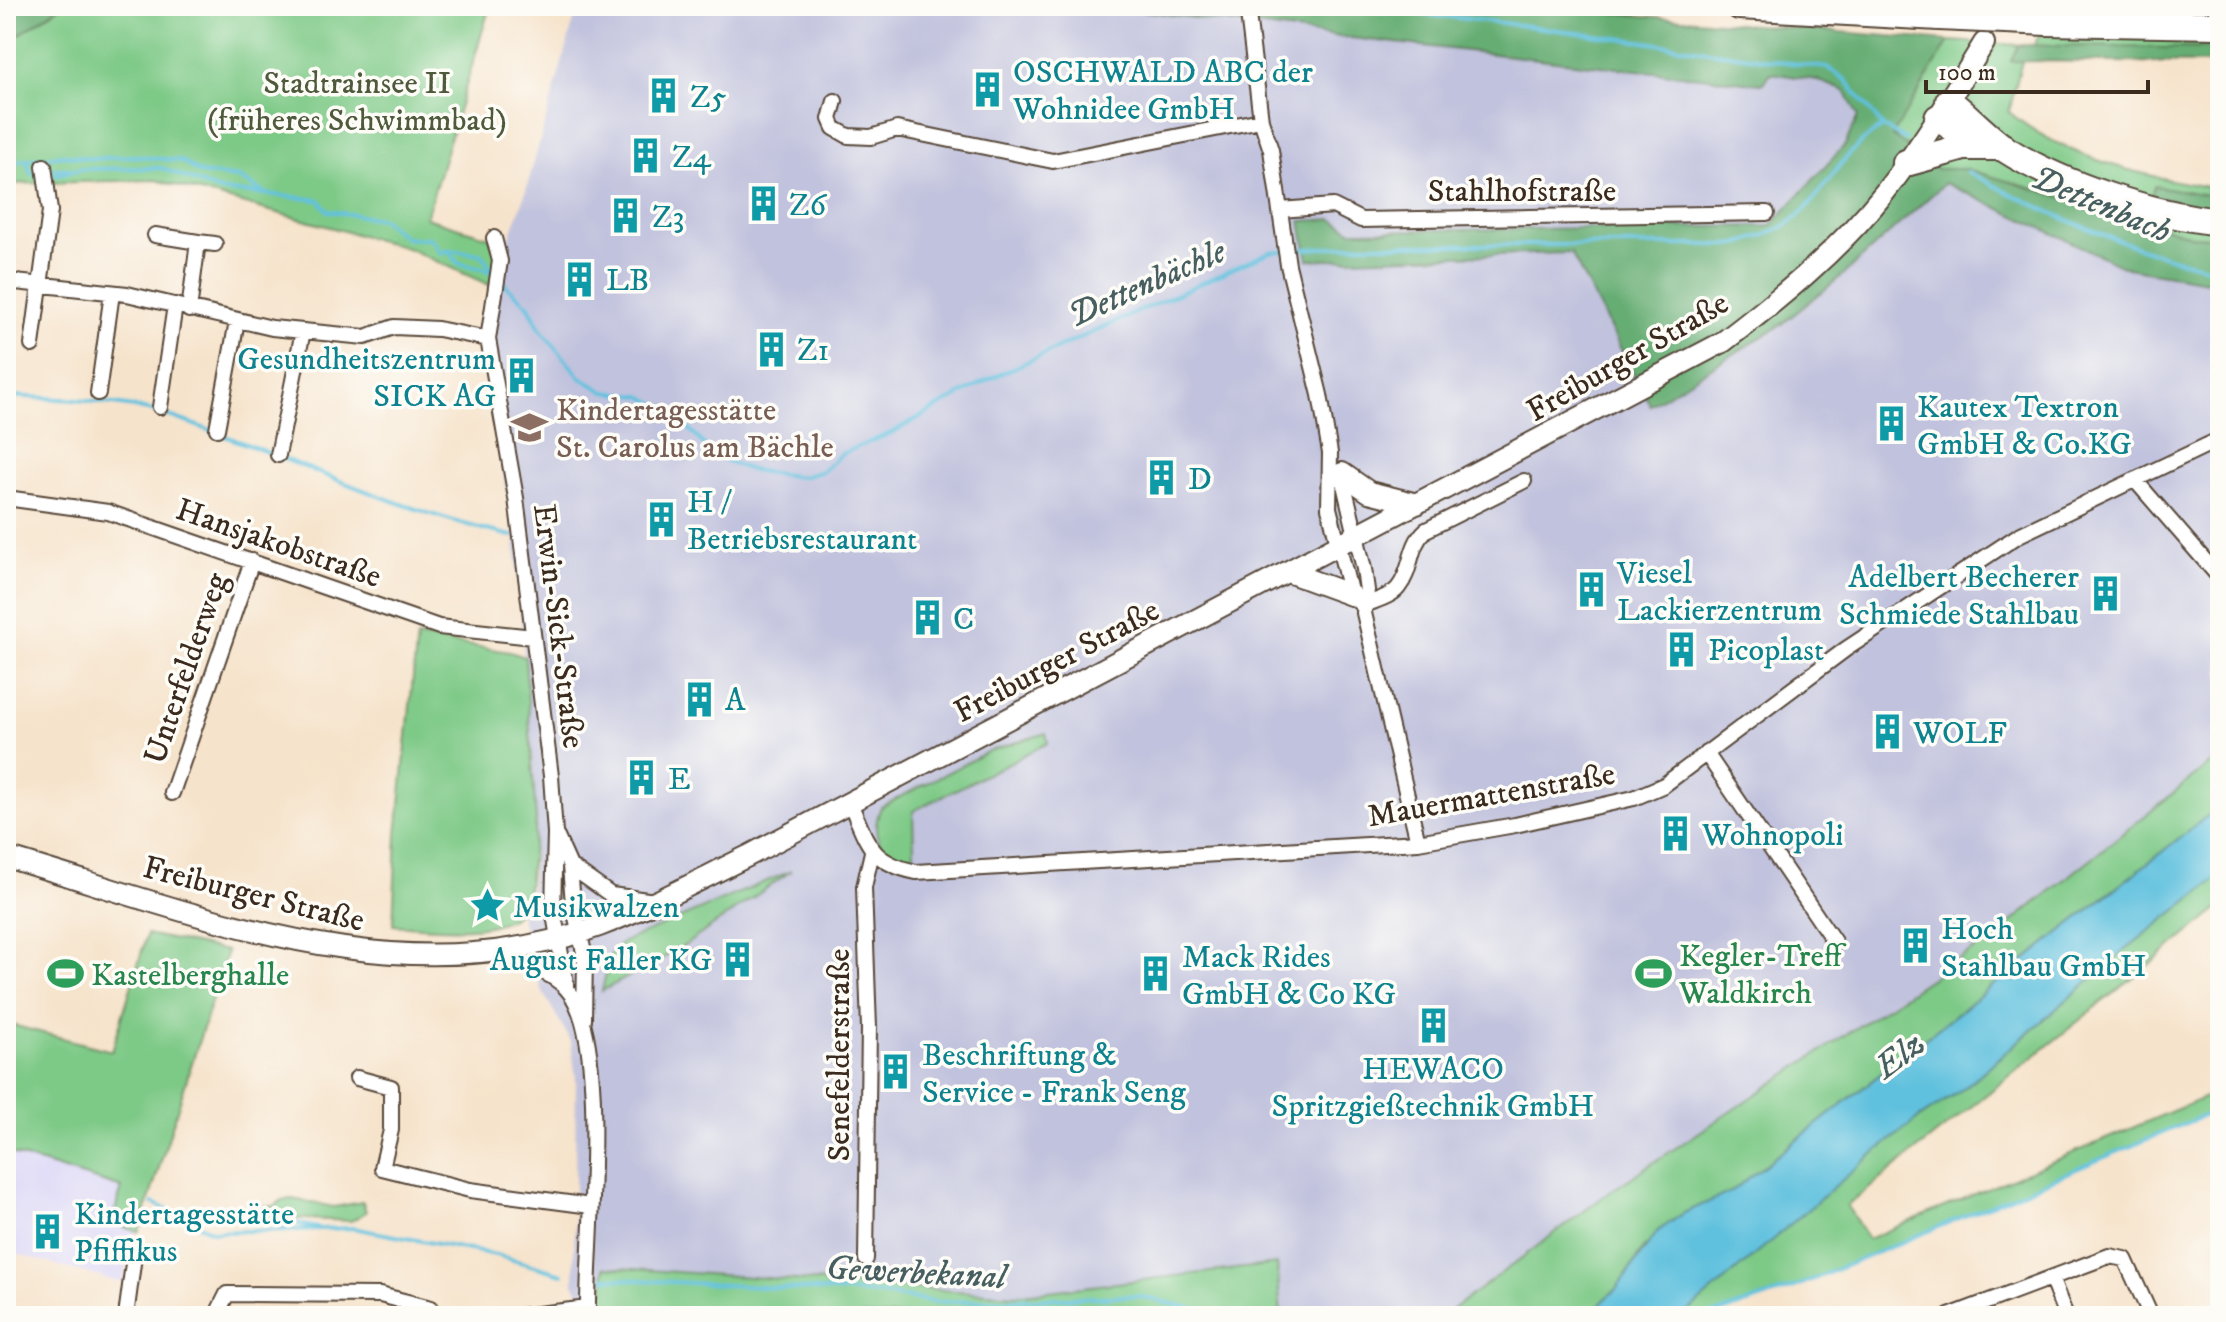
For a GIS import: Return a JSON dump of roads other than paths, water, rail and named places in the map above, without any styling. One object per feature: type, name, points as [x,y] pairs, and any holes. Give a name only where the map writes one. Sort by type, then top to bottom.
[{"type":"highway","points":[[1739,6],[2047,22],[2220,25]]},
{"type":"highway","points":[[1944,110],[1992,147],[2100,191],[2167,212],[2220,222]]},
{"type":"highway","points":[[1906,163],[1964,147],[1992,147]]},
{"type":"street","points":[[1248,11],[1261,120],[1271,150],[1288,265],[1336,466],[1357,535],[1367,590],[1357,600]]},
{"type":"street","name":"Freiburger Straße","points":[[6,857],[304,943],[415,956],[486,952],[557,939],[656,901],[850,803],[1723,342],[1809,273],[1866,214],[1944,110],[1984,43]]},
{"type":"street","points":[[835,101],[830,119],[834,128],[848,136],[871,137],[897,129],[1053,161],[1261,120]]},
{"type":"street","points":[[32,345],[50,211],[44,166]]},
{"type":"street","name":"Stahlhofstraße","points":[[1280,210],[1333,206],[1361,220],[1767,213]]},
{"type":"street","points":[[155,235],[215,244]]},
{"type":"street","name":"Erwin-Sick-Straße","points":[[494,238],[500,261],[488,339],[516,502],[533,637],[555,833],[552,876],[557,939],[567,989],[584,1025]]},
{"type":"street","points":[[160,407],[198,242]]},
{"type":"street","points":[[6,281],[112,293],[237,321],[303,331],[365,337],[394,327],[438,329],[488,339]]},
{"type":"street","points":[[98,393],[112,293]]},
{"type":"street","points":[[217,429],[237,321]]},
{"type":"street","points":[[278,455],[303,331]]},
{"type":"street","name":"Mauermattenstraße","points":[[872,852],[883,863],[916,872],[1418,842],[1515,825],[1634,798],[1664,785],[1846,649],[2011,541],[2220,439]]},
{"type":"street","points":[[1336,466],[1369,492],[1417,504]]},
{"type":"street","points":[[1336,466],[1327,486],[1338,545],[1357,600],[1418,842]]},
{"type":"street","points":[[2135,480],[2220,578]]},
{"type":"street","points":[[1288,572],[1357,600],[1397,590],[1406,576],[1416,538],[1426,530],[1524,481]]},
{"type":"street","name":"Hansjakobstraße","points":[[6,498],[108,512],[439,627],[533,637]]},
{"type":"street","name":"Unterfelderweg","points":[[172,793],[252,561]]},
{"type":"street","points":[[1706,753],[1835,943]]},
{"type":"street","points":[[850,803],[872,852]]},
{"type":"street","name":"Erwin-Sick-Straße","points":[[555,833],[570,866],[585,957],[584,1025]]},
{"type":"street","name":"Senefelderstraße","points":[[866,1259],[869,1028],[864,887],[872,852]]},
{"type":"street","points":[[570,866],[611,895],[656,901]]},
{"type":"street","points":[[486,952],[542,971],[567,989]]},
{"type":"street","points":[[522,1316],[588,1312],[592,1111],[584,1025]]},
{"type":"street","points":[[357,1078],[391,1087],[391,1130],[382,1168],[470,1190],[591,1206]]},
{"type":"street","points":[[126,1316],[134,1256]]},
{"type":"street","points":[[1949,1316],[2109,1256],[2125,1259],[2151,1316]]},
{"type":"street","points":[[2051,1278],[2066,1316]]},
{"type":"street","points":[[216,1316],[227,1294],[254,1292],[380,1295],[431,1308],[434,1316]]},
{"type":"water","points":[[2220,806],[2220,876],[2126,949],[1964,1088],[1874,1153],[1689,1311],[1680,1316],[1588,1316],[1617,1288],[1658,1231],[1684,1213],[1731,1192]]},
{"type":"waterway","points":[[1227,6],[1243,6]]},
{"type":"waterway","points":[[1252,6],[1396,12],[1469,19],[1828,68],[1846,80],[1883,127]]},
{"type":"waterway","name":"Dettenbach","points":[[1883,127],[1905,139]]},
{"type":"waterway","name":"Dettenbächle","points":[[501,281],[528,305],[541,330],[581,378],[605,392],[641,396],[672,411],[706,447],[724,460],[750,470],[802,477],[823,471],[841,454],[891,433],[985,381],[1270,252],[1358,245],[1734,245],[1792,221],[1855,148],[1883,127]]},
{"type":"waterway","name":"Dettenbächle","points":[[6,163],[64,155],[93,159],[133,156],[182,161],[200,173],[239,178],[266,194],[319,200],[328,211],[382,219],[406,238],[431,239],[441,254],[448,250],[481,254],[495,274]]},
{"type":"waterway","points":[[26,160],[31,173],[36,175]]},
{"type":"waterway","name":"Dettenbächle","points":[[53,175],[81,169],[162,168],[220,191],[265,194]]},
{"type":"waterway","points":[[52,169],[70,169]]},
{"type":"waterway","name":"Dettenbach","points":[[1968,172],[2091,230],[2155,253],[2220,270]]},
{"type":"waterway","name":"Dettenbächle","points":[[448,250],[458,263],[490,271]]},
{"type":"waterway","points":[[6,396],[107,403],[163,414],[379,496],[467,525],[512,536]]},
{"type":"waterway","points":[[1710,1316],[1795,1287],[2220,1109]]},
{"type":"waterway","name":"Gewerbekanal","points":[[153,1203],[214,1232],[353,1228],[496,1255],[562,1274]]},
{"type":"waterway","name":"Gewerbekanal","points":[[282,1229],[288,1221],[317,1228]]},
{"type":"waterway","name":"Gewerbekanal","points":[[604,1278],[883,1294],[935,1302],[1138,1296],[1223,1316]]},
{"type":"place","name":"OSCHWALD ABC der Wohnidee GmbH","points":[[987,89]]},
{"type":"place","name":"Z5","points":[[664,96]]},
{"type":"place","name":"Z4","points":[[646,156]]},
{"type":"place","name":"Z6","points":[[763,204]]},
{"type":"place","name":"Z3","points":[[626,216]]},
{"type":"place","name":"LB","points":[[580,279]]},
{"type":"place","name":"Z1","points":[[771,349]]},
{"type":"place","name":"Gesundheitszentrum SICK AG","points":[[522,376]]},
{"type":"place","name":"Kautex Textron GmbH & Co.KG","points":[[1891,424]]},
{"type":"place","name":"Kindertagesstätte St. Carolus am Bächle","points":[[530,427]]},
{"type":"place","name":"D","points":[[1162,478]]},
{"type":"place","name":"H / Betriebsrestaurant","points":[[661,519]]},
{"type":"place","name":"Viesel Lackierzentrum","points":[[1591,590]]},
{"type":"place","name":"Adelbert Becherer Schmiede Stahlbau","points":[[2105,594]]},
{"type":"place","name":"C","points":[[927,618]]},
{"type":"place","name":"Picoplast","points":[[1682,649]]},
{"type":"place","name":"A","points":[[699,699]]},
{"type":"place","name":"WOLF","points":[[1887,732]]},
{"type":"place","name":"E","points":[[642,778]]},
{"type":"place","name":"Wohnopoli","points":[[1676,834]]},
{"type":"place","name":"Musikwalzen","points":[[487,906]]},
{"type":"place","name":"Hoch Stahlbau GmbH","points":[[1915,946]]},
{"type":"place","name":"August Faller KG","points":[[738,959]]},
{"type":"place","name":"Kegler-Treff Waldkirch","points":[[1653,973]]},
{"type":"place","name":"Kastelberghalle","points":[[65,974]]},
{"type":"place","name":"Mack Rides GmbH & Co KG","points":[[1156,974]]},
{"type":"place","name":"HEWACO Spritzgießtechnik GmbH","points":[[1433,1026]]},
{"type":"place","name":"Beschriftung & Service - Frank Seng","points":[[896,1072]]},
{"type":"place","name":"Kindertagesstätte Pfiffikus","points":[[48,1231]]},
{"type":"park label","name":"Stadtrainsee II (früheres Schwimmbad)","points":[[357,100]]},
{"type":"water label","name":"Elz","points":[[1899,1054]]}]
